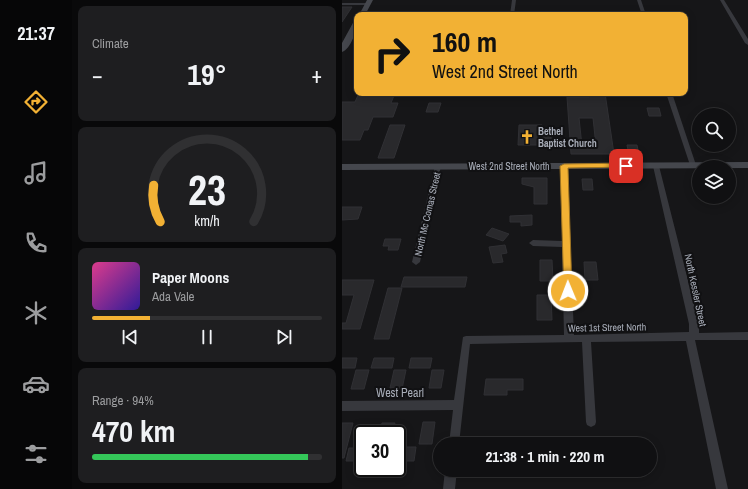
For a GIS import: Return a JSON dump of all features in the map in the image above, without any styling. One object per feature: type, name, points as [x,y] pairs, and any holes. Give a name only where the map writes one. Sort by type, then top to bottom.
[{"type":"street","points":[[512,12],[514,0]]},
{"type":"street","points":[[639,0],[643,12]]},
{"type":"street","points":[[722,0],[748,43]]},
{"type":"street","points":[[342,4],[369,2]]},
{"type":"street","points":[[364,12],[369,2]]},
{"type":"street","points":[[342,50],[354,28]]},
{"type":"street","points":[[670,96],[692,162]]},
{"type":"street","name":"West 2nd Street North","points":[[342,167],[692,165]]},
{"type":"street","name":"West 2nd Street North","points":[[736,165],[748,165]]},
{"type":"street","name":"North Mc Comas Street","points":[[416,262],[438,166]]},
{"type":"street","points":[[564,166],[569,338]]},
{"type":"street","name":"North Kessler Street","points":[[656,166],[694,324],[694,333],[690,339],[722,489]]},
{"type":"street","points":[[533,244],[566,244]]},
{"type":"street","name":"West 1st Street North","points":[[459,405],[466,340],[748,336]]},
{"type":"street","points":[[586,338],[591,422]]},
{"type":"street","points":[[455,437],[459,405]]},
{"type":"street","name":"West Pearl","points":[[342,406],[459,405]]},
{"type":"street","points":[[449,489],[450,477]]},
{"type":"building","points":[[342,7],[352,7],[342,22]]},
{"type":"building","points":[[358,96],[394,96],[391,103],[398,103],[393,117],[373,117],[368,130],[364,130],[360,140],[342,140],[342,102],[355,102]]},
{"type":"building","points":[[605,96],[614,154],[571,154],[567,97]],"holes":[[[579,118],[593,118],[596,146],[582,146]]]},
{"type":"building","points":[[429,103],[441,103],[438,112],[426,112]]},
{"type":"building","points":[[647,108],[659,108],[661,116],[649,116]]},
{"type":"building","points":[[390,125],[405,125],[394,158],[378,158]]},
{"type":"building","points":[[519,125],[542,125],[542,128],[551,128],[551,145],[518,145]]},
{"type":"building","points":[[627,145],[637,145],[639,155],[629,155]]},
{"type":"building","points":[[522,178],[547,178],[547,204],[534,204],[534,187],[522,184]]},
{"type":"building","points":[[582,179],[592,179],[593,190],[583,190]]},
{"type":"building","points":[[342,207],[362,207],[358,219],[342,220]]},
{"type":"building","points":[[532,215],[532,225],[521,226],[521,222],[510,222],[510,216]]},
{"type":"building","points":[[492,228],[509,234],[503,241],[486,235]]},
{"type":"building","points":[[385,239],[401,239],[398,250],[388,250],[389,246],[383,246]]},
{"type":"building","points":[[505,245],[507,253],[501,254],[503,262],[493,263],[489,247]]},
{"type":"building","points":[[540,260],[552,260],[553,281],[540,281]]},
{"type":"building","points":[[584,262],[596,262],[598,280],[585,280]]},
{"type":"building","points":[[404,277],[467,277],[465,287],[401,287]]},
{"type":"building","points":[[342,280],[374,280],[360,329],[342,329],[342,323],[346,323],[354,295],[342,295]]},
{"type":"building","points":[[388,288],[402,288],[389,339],[374,339]]},
{"type":"building","points":[[537,295],[551,295],[552,320],[537,320]]},
{"type":"building","points":[[342,358],[357,358],[355,368],[342,368]]},
{"type":"building","points":[[374,358],[394,358],[392,368],[371,368]]},
{"type":"building","points":[[411,358],[432,358],[430,368],[409,368]]},
{"type":"building","points":[[356,370],[369,370],[364,389],[351,389]]},
{"type":"building","points":[[394,370],[406,370],[402,389],[390,388]]},
{"type":"building","points":[[432,370],[444,370],[441,388],[429,388]]},
{"type":"building","points":[[486,379],[523,379],[523,390],[507,390],[507,395],[484,395]]},
{"type":"building","points":[[423,422],[435,422],[432,444],[419,444]]},
{"type":"building","points":[[342,423],[353,423],[344,458],[342,458]]},
{"type":"building","points":[[382,423],[395,423],[394,425],[381,425]]},
{"type":"building","points":[[406,447],[416,447],[414,461],[406,461]]},
{"type":"building","points":[[349,448],[354,448],[354,461],[346,461]]},
{"type":"place","name":"Bethel Baptist Church","points":[[527,137]]},
{"type":"route","points":[[568,291],[564,166],[626,166]]}]
